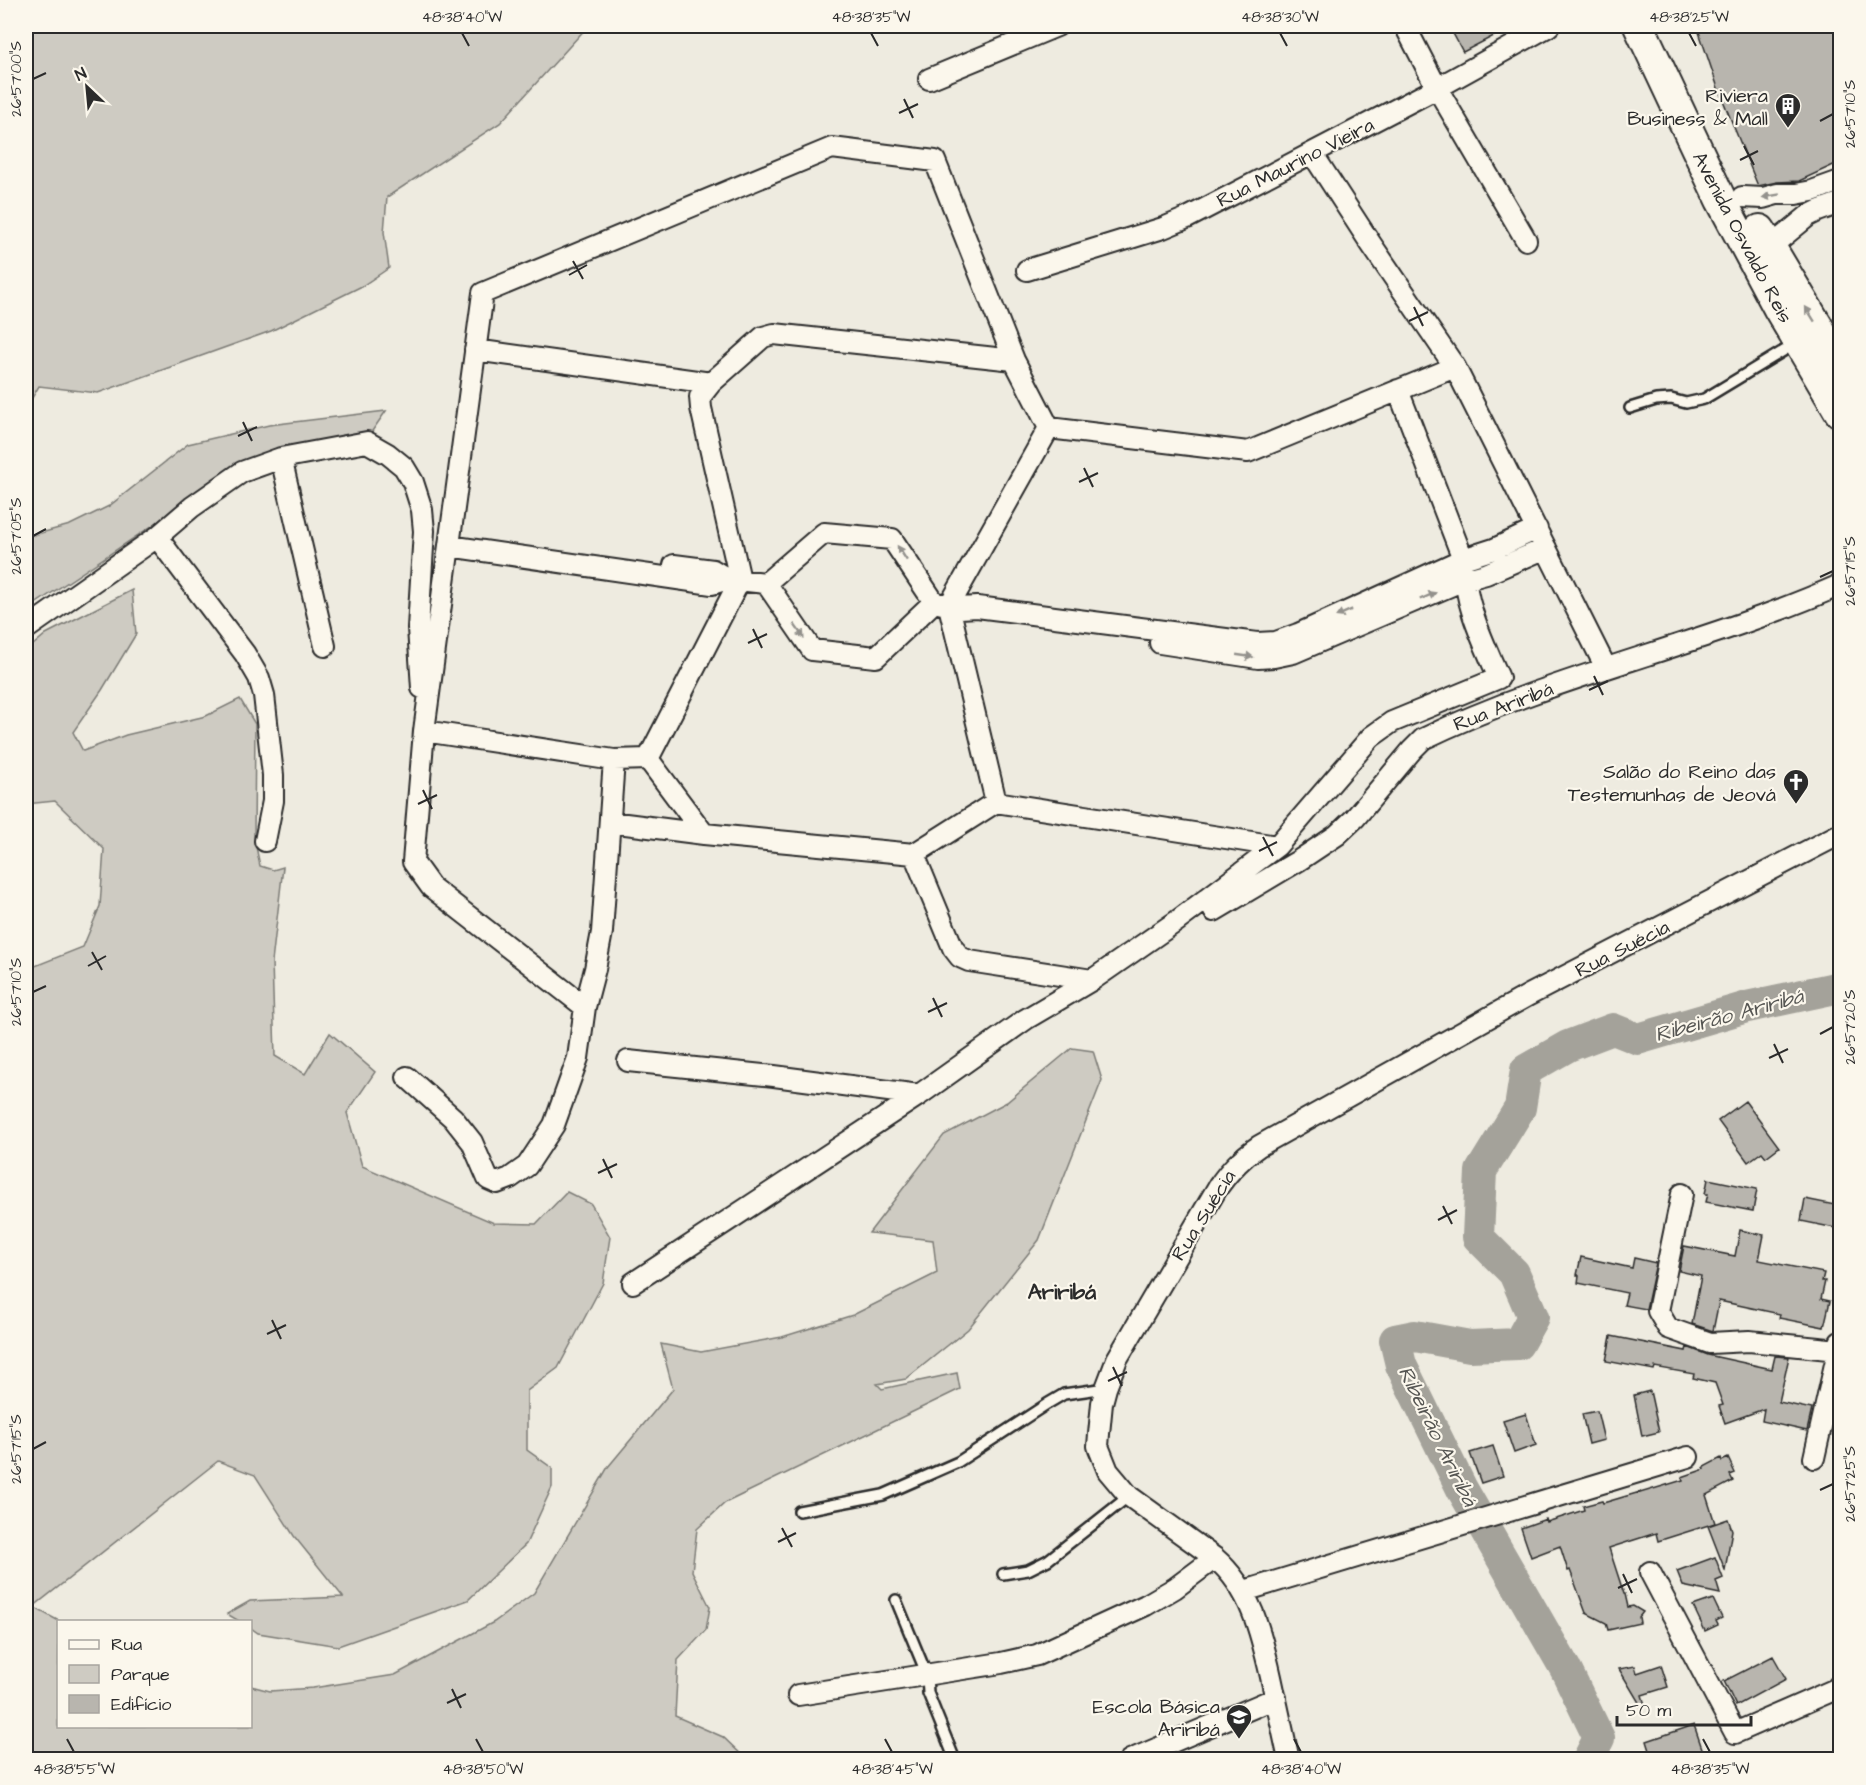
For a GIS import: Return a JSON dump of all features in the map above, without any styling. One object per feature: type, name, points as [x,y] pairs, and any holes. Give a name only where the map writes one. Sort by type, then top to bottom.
[{"type":"main road","name":"Avenida Osvaldo Reis","points":[[1639,26],[1721,200],[1778,307],[1840,412]]},
{"type":"main road","name":"Avenida Osvaldo Reis","points":[[1661,26],[1742,197],[1769,248],[1840,364]]},
{"type":"street","points":[[929,79],[1057,26]]},
{"type":"street","points":[[1405,26],[1437,88],[1526,240]]},
{"type":"street","name":"Rua Maurino Vieira","points":[[1027,270],[1179,221],[1437,88],[1550,26]]},
{"type":"street","points":[[585,1007],[431,886],[413,862],[425,725],[483,293],[832,148],[935,161],[1014,360],[1049,428]]},
{"type":"street","points":[[1312,153],[1455,367],[1606,668]]},
{"type":"street","points":[[1742,197],[1763,198],[1777,194],[1796,194],[1840,182]]},
{"type":"street","points":[[1812,191],[1818,211]]},
{"type":"street","points":[[1769,248],[1808,216],[1840,203]]},
{"type":"street","points":[[648,759],[734,580],[701,408],[700,397],[711,383],[763,337],[774,333],[1014,360]]},
{"type":"street","points":[[475,350],[711,383]]},
{"type":"street","points":[[1049,428],[1248,452],[1455,367]]},
{"type":"street","points":[[633,1283],[919,1095],[1026,1019],[1092,980],[1177,921],[1277,846],[1371,737],[1392,722],[1499,678],[1475,624],[1464,580],[1463,559],[1398,390]]},
{"type":"street","points":[[766,583],[812,650],[876,657],[948,605],[1049,428]]},
{"type":"street","points":[[26,628],[157,537],[192,507],[242,472],[281,458],[367,442],[388,454],[404,467],[413,482],[422,510],[424,531],[418,628],[425,725]]},
{"type":"street","points":[[281,458],[325,646]]},
{"type":"street","points":[[948,605],[1257,643],[1276,642],[1463,559],[1494,549],[1537,529]]},
{"type":"street","points":[[450,540],[713,570],[734,580],[766,583],[824,533],[892,539],[948,605],[996,802]]},
{"type":"street","points":[[157,537],[245,654],[259,678],[264,695],[273,776],[273,801],[265,841]]},
{"type":"street","points":[[948,605],[976,616],[1266,658],[1293,653],[1464,580],[1486,574],[1546,548]]},
{"type":"street","points":[[1475,624],[1475,603],[1486,574]]},
{"type":"street","name":"Rua Ariribá","points":[[1214,911],[1337,836],[1424,739],[1530,694],[1785,607],[1840,585]]},
{"type":"street","points":[[425,725],[614,760],[648,759]]},
{"type":"street","points":[[648,759],[704,834]]},
{"type":"street","points":[[407,1077],[453,1118],[472,1142],[488,1179],[497,1183],[510,1178],[527,1166],[554,1125],[578,1058],[585,1007],[602,932],[614,760]]},
{"type":"street","points":[[610,822],[704,834],[914,854],[996,802],[1277,846]]},
{"type":"street","name":"Rua Suécia","points":[[1289,1760],[1262,1636],[1244,1592],[1226,1568],[1215,1558],[1129,1496],[1108,1471],[1098,1446],[1102,1403],[1117,1359],[1212,1197],[1228,1172],[1241,1158],[1259,1146],[1478,1023],[1840,834]]},
{"type":"street","points":[[914,854],[953,948],[960,957],[969,961],[1092,980]]},
{"type":"street","points":[[628,1060],[919,1095]]},
{"type":"street","points":[[1682,1194],[1658,1311],[1668,1328],[1710,1343],[1749,1341],[1840,1346],[1814,1458]]},
{"type":"street","points":[[1244,1592],[1688,1457]]},
{"type":"street","points":[[798,1695],[1001,1663],[1037,1654],[1146,1605],[1215,1558]]},
{"type":"street","points":[[1650,1572],[1735,1733],[1836,1689],[1840,1684]]},
{"type":"street","points":[[1130,1760],[1276,1698]]},
{"type":"lane","points":[[1630,408],[1656,400],[1671,399],[1686,403],[1704,399],[1799,341]]},
{"type":"lane","points":[[799,1511],[883,1495],[958,1462],[1064,1394],[1106,1388]]},
{"type":"lane","points":[[1003,1574],[1028,1570],[1048,1560],[1129,1496]]},
{"type":"lane","points":[[896,1600],[927,1675],[928,1693],[955,1760]]},
{"type":"green space","points":[[26,26],[588,26],[500,123],[387,197],[384,232],[389,268],[362,286],[271,331],[98,393],[39,386],[26,408]]},
{"type":"green space","points":[[386,411],[370,434],[252,459],[26,610],[26,537],[70,525],[109,506],[188,444],[269,425]]},
{"type":"green space","points":[[132,590],[136,634],[73,732],[83,751],[126,735],[206,716],[240,699],[255,724],[254,837],[260,866],[273,870],[283,867],[272,962],[275,1056],[305,1074],[330,1033],[375,1072],[347,1113],[362,1166],[494,1223],[536,1224],[567,1192],[591,1204],[610,1237],[603,1283],[558,1368],[527,1391],[527,1450],[552,1468],[552,1487],[526,1544],[468,1600],[338,1646],[258,1633],[252,1629],[252,1620],[237,1620],[227,1614],[250,1601],[343,1597],[294,1536],[255,1475],[218,1461],[33,1607],[57,1620],[57,1728],[252,1728],[252,1686],[270,1691],[313,1688],[395,1675],[494,1622],[534,1593],[608,1467],[673,1389],[661,1344],[701,1352],[782,1337],[853,1315],[937,1273],[933,1240],[869,1233],[944,1135],[1007,1102],[1072,1048],[1093,1051],[1102,1080],[1039,1240],[968,1329],[906,1379],[877,1384],[882,1389],[957,1373],[960,1389],[725,1503],[697,1529],[692,1571],[710,1607],[706,1630],[678,1660],[675,1716],[723,1737],[746,1759],[26,1759],[26,982],[35,966],[83,947],[100,906],[104,849],[55,801],[26,804],[26,651],[46,634]]},
{"type":"building","points":[[1449,26],[1513,26],[1463,52]]},
{"type":"building","name":"Riviera Business & Mall","points":[[1697,26],[1840,26],[1840,162],[1799,181],[1758,186],[1718,88]]},
{"type":"building","points":[[1745,1101],[1779,1147],[1766,1157],[1762,1152],[1748,1162],[1718,1121]]},
{"type":"building","points":[[1708,1179],[1757,1189],[1753,1211],[1706,1202]]},
{"type":"building","points":[[1805,1199],[1840,1206],[1840,1229],[1801,1221]]},
{"type":"building","points":[[1740,1230],[1764,1235],[1759,1260],[1824,1273],[1822,1281],[1825,1281],[1821,1299],[1830,1301],[1824,1327],[1779,1318],[1780,1314],[1719,1301],[1713,1331],[1692,1324],[1701,1276],[1679,1271],[1684,1246],[1735,1256]]},
{"type":"building","points":[[1581,1257],[1632,1268],[1634,1258],[1656,1263],[1646,1309],[1624,1305],[1627,1293],[1578,1283],[1579,1275],[1577,1275]]},
{"type":"building","points":[[1611,1336],[1686,1351],[1687,1347],[1708,1355],[1772,1369],[1775,1356],[1789,1357],[1779,1402],[1812,1409],[1807,1431],[1762,1421],[1764,1409],[1725,1423],[1719,1406],[1723,1405],[1715,1383],[1693,1378],[1694,1374],[1655,1367],[1654,1370],[1606,1361]]},
{"type":"building","points":[[1650,1391],[1659,1432],[1642,1436],[1634,1395]]},
{"type":"building","points":[[1597,1411],[1604,1440],[1589,1444],[1582,1414]]},
{"type":"building","points":[[1526,1414],[1536,1445],[1514,1453],[1503,1421]]},
{"type":"building","points":[[1493,1446],[1503,1476],[1481,1483],[1470,1453]]},
{"type":"building","points":[[1721,1458],[1722,1461],[1728,1458],[1735,1473],[1730,1475],[1733,1481],[1706,1495],[1715,1523],[1658,1541],[1656,1533],[1609,1548],[1628,1607],[1633,1606],[1643,1612],[1639,1617],[1640,1623],[1608,1630],[1606,1623],[1586,1613],[1560,1546],[1531,1557],[1521,1528],[1584,1510],[1583,1506],[1602,1501],[1603,1503],[1683,1480],[1682,1477],[1705,1469],[1704,1467]]},
{"type":"building","points":[[1728,1519],[1732,1530],[1725,1570],[1708,1526]]},
{"type":"building","points":[[1715,1557],[1723,1578],[1716,1581],[1720,1594],[1683,1586],[1677,1571]]},
{"type":"building","points":[[1713,1599],[1722,1618],[1716,1621],[1718,1625],[1705,1631],[1693,1606]]},
{"type":"building","points":[[1773,1656],[1786,1679],[1736,1706],[1724,1681]]},
{"type":"building","points":[[1661,1665],[1668,1687],[1642,1695],[1645,1705],[1641,1706],[1619,1669],[1635,1666],[1637,1673]]},
{"type":"building","points":[[1694,1725],[1706,1760],[1653,1760],[1647,1741]]},
{"type":"waterway","name":"Ribeirão Ariribá","points":[[1588,1760],[1599,1738],[1565,1668],[1462,1489],[1401,1365],[1395,1340],[1415,1336],[1470,1346],[1518,1344],[1533,1317],[1514,1273],[1478,1237],[1481,1171],[1520,1108],[1526,1070],[1568,1046],[1613,1029],[1638,1039],[1747,1007],[1840,987]]},
{"type":"place","name":"Riviera Business & Mall","points":[[1788,129]]},
{"type":"place","name":"Salão do Reino das Testemunhas de Jeová","points":[[1796,805]]},
{"type":"place","name":"Escola Básica Ariribá","points":[[1239,1740]]},
{"type":"district","name":"Ariribá","points":[[1062,1291]]}]
